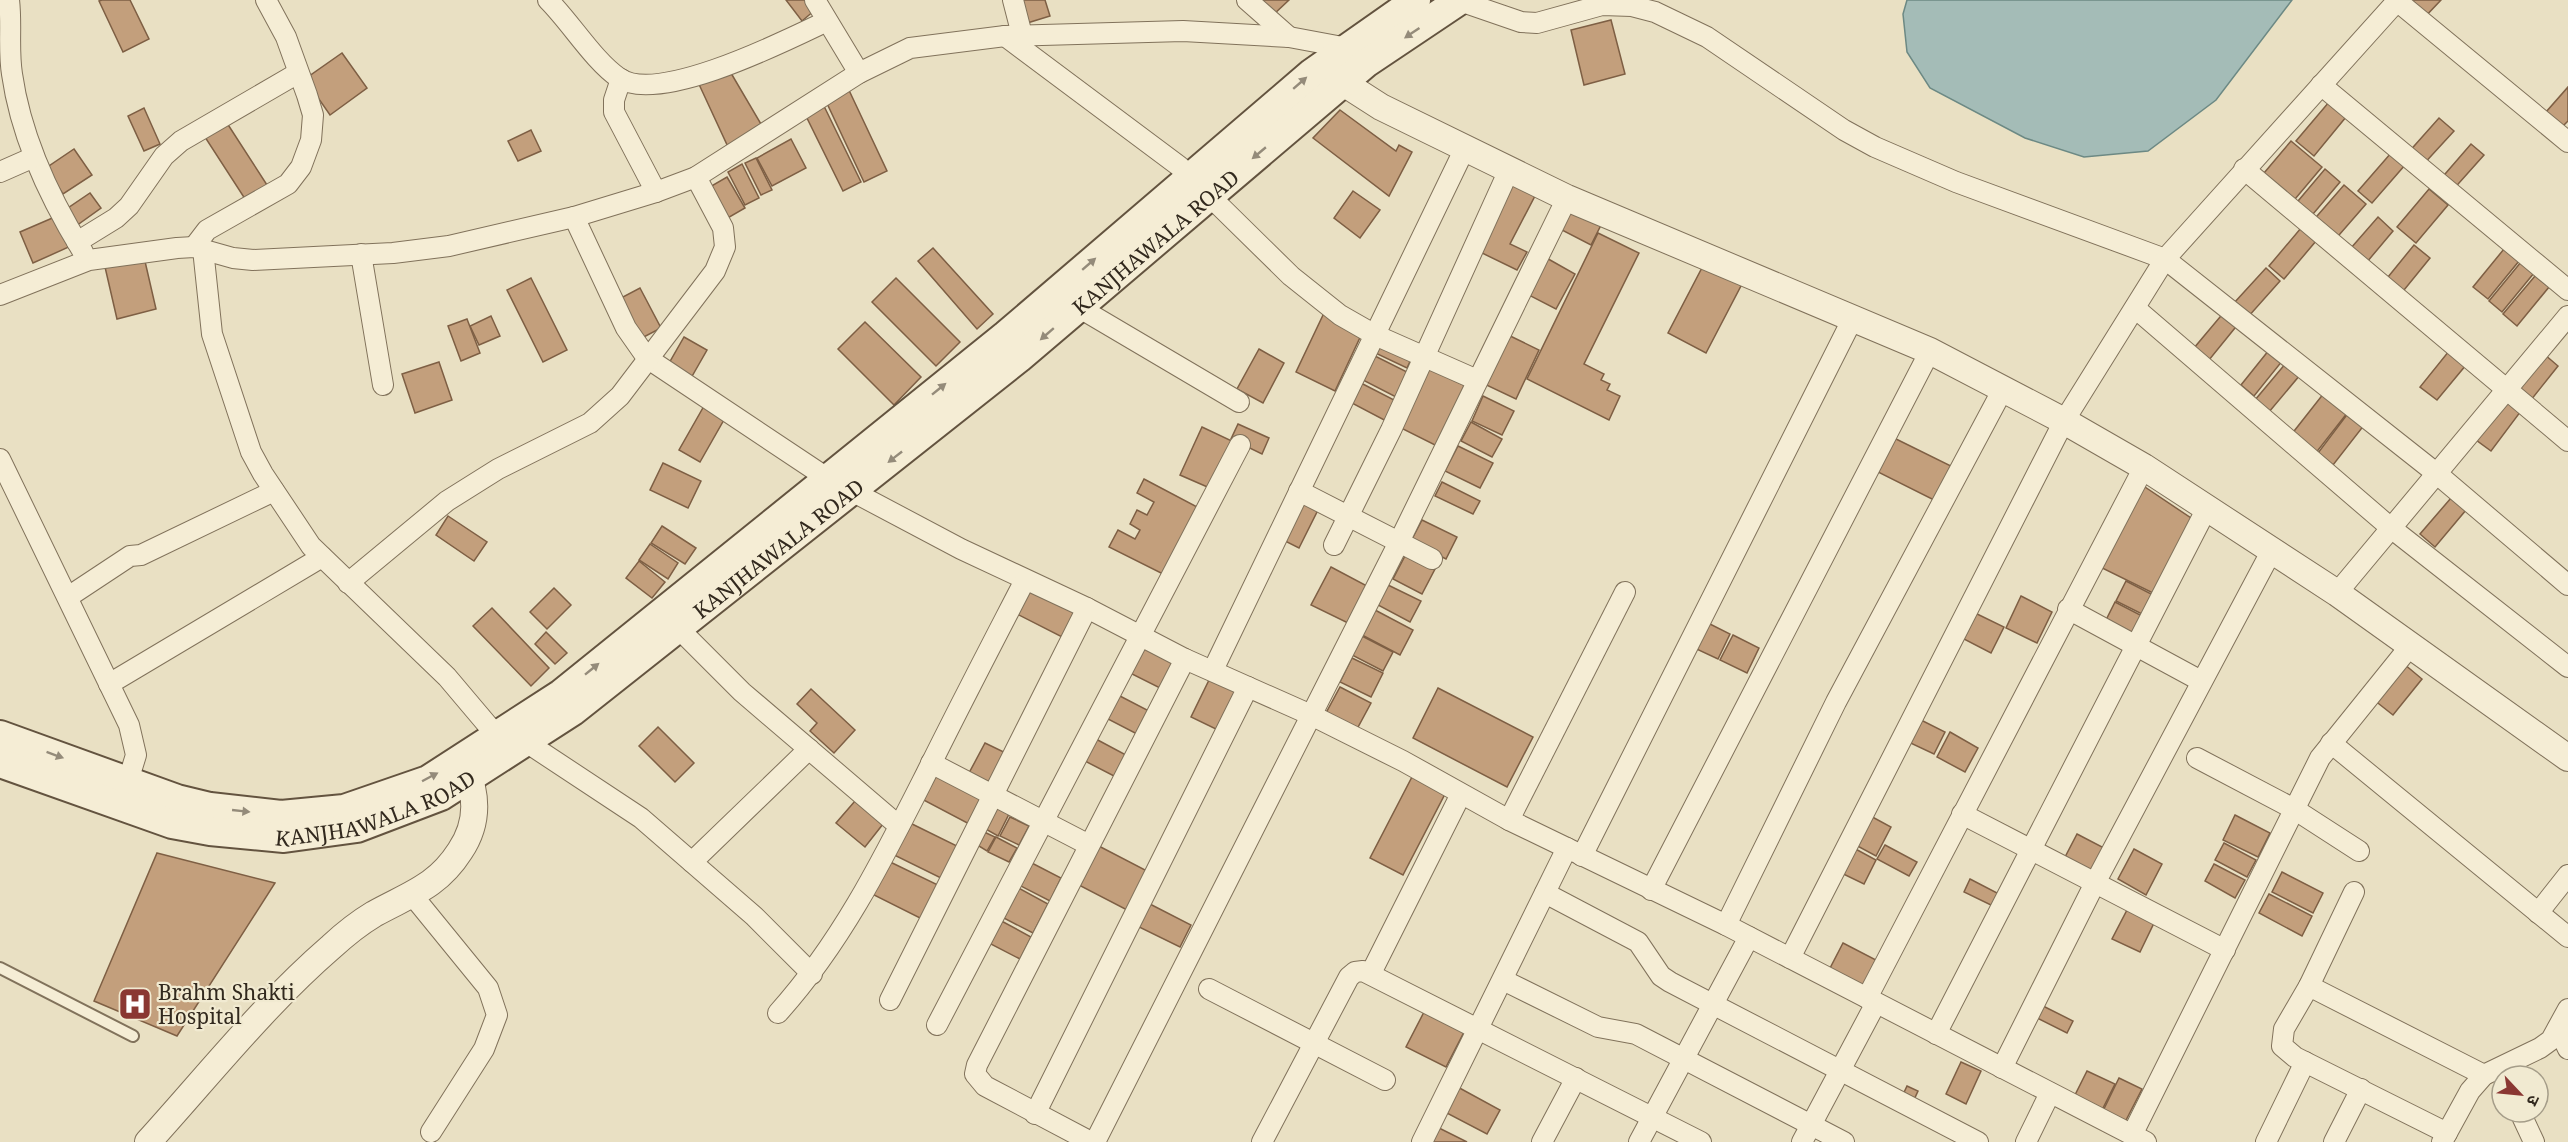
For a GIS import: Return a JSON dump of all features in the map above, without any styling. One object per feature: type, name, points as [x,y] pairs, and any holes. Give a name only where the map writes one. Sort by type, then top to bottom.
[{"type":"main road","name":"KANJHAWALA ROAD","points":[[0,763],[172,824],[210,831],[284,838],[357,828],[441,796],[496,735],[561,694],[839,484],[1019,358],[1078,307],[1312,73],[1416,0]]},
{"type":"main road","name":"KANJHAWALA ROAD","points":[[0,735],[177,799],[210,807],[281,815],[344,809],[466,768],[526,742],[573,711],[678,628],[1006,335],[1199,186],[1460,0]]},
{"type":"street","points":[[9,0],[12,72],[34,157],[50,196],[88,261]]},
{"type":"street","points":[[266,0],[286,37],[313,115],[311,140],[301,166],[288,184],[207,230],[199,248],[212,334],[251,452],[298,529],[348,583],[447,677],[496,735]]},
{"type":"street","points":[[548,0],[605,66],[621,79],[634,85],[702,73],[765,51],[827,21]]},
{"type":"street","points":[[815,0],[859,73]]},
{"type":"street","points":[[1013,0],[1014,36],[1199,186],[1317,299],[1375,335],[1477,381]]},
{"type":"street","points":[[1247,0],[1289,37]]},
{"type":"street","points":[[1460,0],[1521,22],[1537,23],[1602,5],[1632,6],[1655,12],[1707,37],[1844,130],[1875,147],[1956,182],[2165,259],[2436,473],[2568,585]]},
{"type":"street","points":[[1790,958],[2064,421],[2165,259],[2397,0],[2568,142]]},
{"type":"street","points":[[0,295],[88,261],[199,248],[226,256],[253,260],[361,254],[449,246],[574,218],[696,177],[859,73],[910,48],[1014,36],[1183,31],[1289,37],[1348,48]]},
{"type":"street","points":[[77,242],[123,212],[164,156],[181,141],[298,73]]},
{"type":"street","points":[[621,79],[614,100],[614,112],[656,192]]},
{"type":"street","points":[[1342,82],[1363,97],[1567,198],[1929,351],[2064,421],[2144,467],[2337,593],[2568,758]]},
{"type":"street","points":[[2321,86],[2568,290]]},
{"type":"street","points":[[1213,670],[1465,148]]},
{"type":"street","points":[[0,172],[34,157]]},
{"type":"street","points":[[2244,169],[2568,441]]},
{"type":"street","points":[[1334,545],[1424,357],[1509,170]]},
{"type":"street","points":[[348,583],[447,501],[498,469],[590,423],[620,396],[647,358],[668,337],[708,281],[725,247],[723,228],[696,177]]},
{"type":"street","points":[[1185,659],[977,1065],[975,1074],[978,1081],[1035,1114],[1093,1142],[1399,542],[1567,198]]},
{"type":"street","points":[[574,218],[626,328],[647,358],[839,484],[1185,659],[1311,715],[1509,820],[1726,925],[2139,1139],[2224,950],[2320,759],[2411,645]]},
{"type":"street","points":[[361,254],[383,385]]},
{"type":"street","points":[[1078,307],[1239,402]]},
{"type":"street","points":[[2134,308],[2391,528],[2568,667]]},
{"type":"street","points":[[2337,593],[2568,316]]},
{"type":"street","points":[[1422,1142],[1545,893],[1574,852],[1853,318]]},
{"type":"street","points":[[1651,890],[1929,351]]},
{"type":"street","points":[[1726,925],[1836,702],[2003,389]]},
{"type":"street","points":[[937,1025],[1043,818],[1240,445]]},
{"type":"street","points":[[0,461],[68,597],[134,741],[136,755],[128,781]]},
{"type":"street","points":[[1802,1142],[1840,1070],[1871,1000],[1962,814],[2144,467]]},
{"type":"street","points":[[68,597],[130,556],[141,555],[274,491]]},
{"type":"street","points":[[1299,491],[1432,559]]},
{"type":"street","points":[[1936,1034],[2207,508]]},
{"type":"street","points":[[2002,1068],[2095,883],[2272,550]]},
{"type":"street","points":[[109,684],[322,557]]},
{"type":"street","points":[[778,1013],[812,974],[831,947],[899,826],[1025,580]]},
{"type":"street","points":[[1509,820],[1625,592]]},
{"type":"street","points":[[890,1000],[1087,608]]},
{"type":"street","points":[[2068,609],[2201,681]]},
{"type":"street","points":[[678,628],[742,692],[899,826]]},
{"type":"street","points":[[1035,1114],[1248,687]]},
{"type":"street","points":[[526,742],[641,818],[754,916],[812,974]]},
{"type":"street","points":[[2331,743],[2568,937]]},
{"type":"street","points":[[692,862],[809,749]]},
{"type":"street","points":[[2197,758],[2294,809],[2360,850]]},
{"type":"street","points":[[931,763],[1043,818],[1089,844]]},
{"type":"street","points":[[148,1142],[293,982],[330,947],[361,922],[413,897],[449,868],[470,833],[476,814],[466,768]]},
{"type":"street","points":[[1371,973],[1461,794]]},
{"type":"street","points":[[1962,814],[2224,950]]},
{"type":"street","points":[[2538,913],[2568,875]]},
{"type":"street","points":[[2354,892],[2309,986],[2284,1029],[2282,1046],[2305,1062],[2361,1089],[2445,1137],[2470,1090],[2490,1076]]},
{"type":"street","points":[[1545,893],[1638,942],[1661,976],[1977,1142]]},
{"type":"street","points":[[413,897],[488,988],[497,1015],[484,1049],[431,1132]]},
{"type":"street","points":[[1639,1142],[1749,937]]},
{"type":"street","points":[[1262,1142],[1349,977],[1355,972],[1371,973],[1478,1031],[1701,1142]]},
{"type":"street","points":[[1503,980],[1587,1023],[1636,1034],[1844,1142]]},
{"type":"street","points":[[2309,986],[2490,1070]]},
{"type":"street","points":[[1209,989],[1385,1080]]},
{"type":"street","points":[[2510,1064],[2551,1040],[2568,1009]]},
{"type":"street","points":[[2558,1028],[2568,1049]]},
{"type":"street","points":[[2266,1142],[2305,1062]]},
{"type":"street","points":[[1542,1142],[1576,1078]]},
{"type":"street","points":[[2334,1142],[2361,1089]]},
{"type":"street","points":[[2026,1142],[2050,1093]]},
{"type":"street","points":[[2526,1124],[2535,1142]]},
{"type":"lane","points":[[0,968],[133,1036]]},
{"type":"water","points":[[1907,0],[2292,0],[2216,100],[2148,151],[2084,157],[2025,138],[1930,88],[1907,52],[1903,14]]},
{"type":"building","points":[[130,0],[149,39],[123,52],[99,1]]},
{"type":"building","points":[[786,0],[807,0],[815,10],[802,21]]},
{"type":"building","points":[[1016,0],[1045,0],[1050,16],[1024,24]]},
{"type":"building","points":[[1256,0],[1289,0],[1272,16]]},
{"type":"building","points":[[2407,0],[2441,0],[2422,20]]},
{"type":"building","points":[[1611,20],[1625,74],[1584,85],[1571,30]]},
{"type":"building","points":[[342,53],[367,88],[330,115],[305,79]]},
{"type":"building","points":[[728,68],[761,124],[729,149],[697,80]]},
{"type":"building","points":[[847,86],[887,171],[864,182],[824,97]]},
{"type":"building","points":[[2568,87],[2568,121],[2563,126],[2546,112]]},
{"type":"building","points":[[821,100],[861,182],[843,191],[803,110]]},
{"type":"building","points":[[2329,102],[2346,117],[2314,156],[2296,141]]},
{"type":"building","points":[[144,108],[160,144],[144,151],[128,116]]},
{"type":"building","points":[[1340,110],[1396,151],[1399,145],[1412,152],[1389,196],[1313,138]]},
{"type":"building","points":[[2439,118],[2454,131],[2421,167],[2407,154]]},
{"type":"building","points":[[225,120],[269,188],[247,202],[203,134]]},
{"type":"building","points":[[531,130],[541,151],[518,161],[508,141]]},
{"type":"building","points":[[791,139],[806,168],[772,186],[757,158]]},
{"type":"building","points":[[2291,141],[2322,167],[2290,205],[2259,179]]},
{"type":"building","points":[[2471,144],[2484,155],[2451,192],[2439,181]]},
{"type":"building","points":[[74,149],[92,175],[63,194],[46,168]]},
{"type":"building","points":[[2391,153],[2405,165],[2372,203],[2358,191]]},
{"type":"building","points":[[756,158],[772,190],[761,195],[745,163]]},
{"type":"building","points":[[742,164],[759,198],[745,205],[728,172]]},
{"type":"building","points":[[2325,169],[2340,182],[2308,220],[2293,207]]},
{"type":"building","points":[[727,177],[745,208],[726,219],[708,188]]},
{"type":"building","points":[[1515,181],[1537,192],[1510,244],[1527,252],[1517,270],[1480,252]]},
{"type":"building","points":[[2344,185],[2366,204],[2333,242],[2311,223]]},
{"type":"building","points":[[2429,189],[2448,205],[2416,243],[2397,227]]},
{"type":"building","points":[[1353,191],[1380,210],[1360,238],[1334,218]]},
{"type":"building","points":[[90,193],[101,208],[76,226],[65,210]]},
{"type":"building","points":[[1569,208],[1602,223],[1591,245],[1558,228]]},
{"type":"building","points":[[57,216],[71,246],[33,263],[20,232]]},
{"type":"building","points":[[2378,217],[2393,231],[2367,262],[2351,248]]},
{"type":"building","points":[[2301,228],[2316,241],[2284,279],[2269,266]]},
{"type":"building","points":[[1598,233],[1639,253],[1584,364],[1604,374],[1601,380],[1610,384],[1607,390],[1620,396],[1609,420],[1527,379]]},
{"type":"building","points":[[2414,245],[2430,258],[2400,295],[2384,282]]},
{"type":"building","points":[[933,248],[993,314],[977,329],[918,261]]},
{"type":"building","points":[[2504,249],[2519,261],[2488,299],[2473,287]]},
{"type":"building","points":[[1543,256],[1575,274],[1556,309],[1523,292]]},
{"type":"building","points":[[144,257],[156,309],[117,319],[105,267]]},
{"type":"building","points":[[1705,262],[1743,282],[1706,353],[1668,333]]},
{"type":"building","points":[[2521,262],[2534,273],[2502,312],[2489,301]]},
{"type":"building","points":[[2266,268],[2280,281],[2248,317],[2234,303]]},
{"type":"building","points":[[2535,276],[2549,287],[2517,326],[2503,314]]},
{"type":"building","points":[[531,278],[567,350],[543,362],[507,290]]},
{"type":"building","points":[[896,278],[960,342],[936,366],[872,302]]},
{"type":"building","points":[[640,288],[661,328],[640,339],[619,299]]},
{"type":"building","points":[[2225,311],[2239,323],[2209,360],[2194,348]]},
{"type":"building","points":[[1324,313],[1363,331],[1335,391],[1296,372]]},
{"type":"building","points":[[491,316],[500,336],[479,345],[470,326]]},
{"type":"building","points":[[467,319],[480,353],[461,361],[448,326]]},
{"type":"building","points":[[865,322],[921,377],[894,405],[838,349]]},
{"type":"building","points":[[1504,333],[1539,350],[1516,399],[1480,382]]},
{"type":"building","points":[[684,337],[707,350],[691,378],[668,365]]},
{"type":"building","points":[[1376,337],[1413,355],[1407,368],[1369,350]]},
{"type":"building","points":[[1259,349],[1284,363],[1263,403],[1237,389]]},
{"type":"building","points":[[2269,350],[2283,360],[2254,396],[2241,385]]},
{"type":"building","points":[[2449,351],[2466,365],[2437,400],[2420,387]]},
{"type":"building","points":[[1369,353],[1411,374],[1398,398],[1357,377]]},
{"type":"building","points":[[2544,354],[2558,366],[2527,405],[2512,393]]},
{"type":"building","points":[[439,362],[452,400],[415,413],[402,374]]},
{"type":"building","points":[[2286,363],[2300,375],[2269,412],[2255,400]]},
{"type":"building","points":[[1426,367],[1468,387],[1439,447],[1397,426]]},
{"type":"building","points":[[1357,381],[1398,402],[1388,422],[1348,401]]},
{"type":"building","points":[[2324,393],[2348,412],[2315,454],[2291,435]]},
{"type":"building","points":[[1483,396],[1514,411],[1502,435],[1472,421]]},
{"type":"building","points":[[2503,397],[2521,411],[2491,451],[2472,437]]},
{"type":"building","points":[[704,406],[725,418],[700,462],[679,450]]},
{"type":"building","points":[[2349,412],[2365,424],[2333,465],[2318,453]]},
{"type":"building","points":[[1471,422],[1502,439],[1492,457],[1461,441]]},
{"type":"building","points":[[1238,424],[1269,438],[1262,454],[1231,439]]},
{"type":"building","points":[[1202,427],[1234,442],[1212,489],[1180,475]]},
{"type":"building","points":[[1892,437],[1955,468],[1938,502],[1876,471]]},
{"type":"building","points":[[1458,446],[1493,463],[1480,488],[1445,471]]},
{"type":"building","points":[[663,463],[701,481],[688,508],[650,490]]},
{"type":"building","points":[[1144,479],[1201,509],[1167,576],[1109,547],[1118,530],[1135,539],[1140,530],[1130,524],[1137,510],[1147,515],[1154,502],[1137,493]]},
{"type":"building","points":[[1442,482],[1480,501],[1473,514],[1435,496]]},
{"type":"building","points":[[2139,483],[2194,520],[2155,594],[2094,564]]},
{"type":"building","points":[[1298,495],[1320,506],[1299,548],[1277,537]]},
{"type":"building","points":[[2451,498],[2466,510],[2435,547],[2420,534]]},
{"type":"building","points":[[448,516],[487,542],[474,561],[436,535]]},
{"type":"building","points":[[1422,520],[1457,537],[1446,559],[1411,541]]},
{"type":"building","points":[[662,526],[696,548],[685,564],[651,543]]},
{"type":"building","points":[[650,544],[678,563],[668,579],[639,560]]},
{"type":"building","points":[[1406,554],[1435,569],[1422,594],[1393,579]]},
{"type":"building","points":[[639,561],[665,582],[652,598],[626,578]]},
{"type":"building","points":[[1331,567],[1367,586],[1348,623],[1311,605]]},
{"type":"building","points":[[2126,581],[2157,597],[2146,616],[2116,601]]},
{"type":"building","points":[[1388,585],[1421,601],[1410,622],[1378,605]]},
{"type":"building","points":[[1026,586],[1084,614],[1070,641],[1013,612]]},
{"type":"building","points":[[554,588],[571,605],[547,629],[530,612]]},
{"type":"building","points":[[2021,596],[2052,612],[2037,643],[2006,628]]},
{"type":"building","points":[[2115,602],[2146,618],[2135,638],[2105,622]]},
{"type":"building","points":[[492,608],[549,668],[531,686],[473,626]]},
{"type":"building","points":[[1375,610],[1413,630],[1400,655],[1362,635]]},
{"type":"building","points":[[1973,612],[2004,627],[1991,653],[1960,637]]},
{"type":"building","points":[[1702,620],[1730,634],[1718,659],[1690,646]]},
{"type":"building","points":[[546,632],[567,653],[555,664],[535,644]]},
{"type":"building","points":[[1733,635],[1759,648],[1747,673],[1720,660]]},
{"type":"building","points":[[1362,636],[1393,652],[1383,671],[1352,655]]},
{"type":"building","points":[[1142,645],[1175,662],[1162,689],[1128,672]]},
{"type":"building","points":[[1352,658],[1383,673],[1371,697],[1340,682]]},
{"type":"building","points":[[2404,664],[2422,679],[2393,715],[2374,700]]},
{"type":"building","points":[[1211,676],[1239,690],[1220,731],[1191,717]]},
{"type":"building","points":[[1340,687],[1371,703],[1357,729],[1326,713]]},
{"type":"building","points":[[1438,688],[1533,737],[1507,787],[1413,738]]},
{"type":"building","points":[[811,689],[855,730],[834,753],[810,731],[817,723],[797,704]]},
{"type":"building","points":[[1118,695],[1149,711],[1137,734],[1106,718]]},
{"type":"building","points":[[1915,717],[1945,732],[1934,754],[1904,740]]},
{"type":"building","points":[[658,727],[694,763],[675,782],[639,746]]},
{"type":"building","points":[[1950,732],[1978,748],[1965,772],[1937,757]]},
{"type":"building","points":[[1094,738],[1126,755],[1114,776],[1083,760]]},
{"type":"building","points":[[985,743],[1010,755],[994,786],[969,773]]},
{"type":"building","points":[[929,772],[986,802],[973,826],[916,796]]},
{"type":"building","points":[[1413,775],[1446,792],[1403,875],[1370,858]]},
{"type":"building","points":[[855,801],[883,824],[865,847],[836,823]]},
{"type":"building","points":[[993,806],[1009,814],[998,836],[982,827]]},
{"type":"building","points":[[1865,813],[1891,827],[1876,856],[1850,842]]},
{"type":"building","points":[[2235,815],[2270,833],[2258,857],[2223,840]]},
{"type":"building","points":[[1010,817],[1029,826],[1019,845],[1000,836]]},
{"type":"building","points":[[904,820],[961,848],[945,880],[888,852]]},
{"type":"building","points":[[982,831],[995,837],[987,851],[974,843]]},
{"type":"building","points":[[2077,834],[2106,849],[2092,876],[2063,861]]},
{"type":"building","points":[[996,837],[1017,848],[1009,862],[988,852]]},
{"type":"building","points":[[1093,843],[1149,872],[1129,911],[1073,882]]},
{"type":"building","points":[[2224,843],[2256,860],[2247,877],[2215,860]]},
{"type":"building","points":[[1885,845],[1917,862],[1909,876],[1877,859]]},
{"type":"building","points":[[1850,846],[1876,860],[1864,884],[1837,871]]},
{"type":"building","points":[[2134,849],[2162,864],[2146,895],[2118,879]]},
{"type":"building","points":[[157,853],[275,883],[177,1036],[94,1001]]},
{"type":"building","points":[[884,859],[940,886],[924,920],[868,892]]},
{"type":"building","points":[[1026,860],[1061,878],[1050,901],[1015,883]]},
{"type":"building","points":[[2214,864],[2245,880],[2235,898],[2205,881]]},
{"type":"building","points":[[2282,872],[2323,893],[2313,913],[2272,892]]},
{"type":"building","points":[[1970,879],[2001,895],[1995,907],[1964,892]]},
{"type":"building","points":[[1013,885],[1048,904],[1033,933],[998,915]]},
{"type":"building","points":[[2269,894],[2312,916],[2302,936],[2259,913]]},
{"type":"building","points":[[1146,902],[1191,925],[1180,947],[1135,925]]},
{"type":"building","points":[[2127,910],[2154,923],[2140,952],[2112,939]]},
{"type":"building","points":[[994,917],[1031,937],[1020,959],[983,940]]},
{"type":"building","points":[[1843,943],[1876,960],[1860,991],[1827,974]]},
{"type":"building","points":[[2043,1006],[2073,1021],[2067,1033],[2037,1018]]},
{"type":"building","points":[[1424,1012],[1464,1032],[1446,1067],[1406,1047]]},
{"type":"building","points":[[1961,1062],[1981,1071],[1966,1104],[1946,1094]]},
{"type":"building","points":[[2087,1071],[2115,1084],[2100,1114],[2072,1101]]},
{"type":"building","points":[[2119,1078],[2142,1089],[2123,1126],[2101,1115]]},
{"type":"building","points":[[1454,1085],[1500,1110],[1487,1134],[1441,1110]]},
{"type":"building","points":[[1907,1086],[1918,1091],[1912,1104],[1901,1099]]},
{"type":"building","points":[[1433,1125],[1467,1142],[1424,1142]]},
{"type":"place","name":"Brahm Shakti Hospital","points":[[135,1004]]}]
